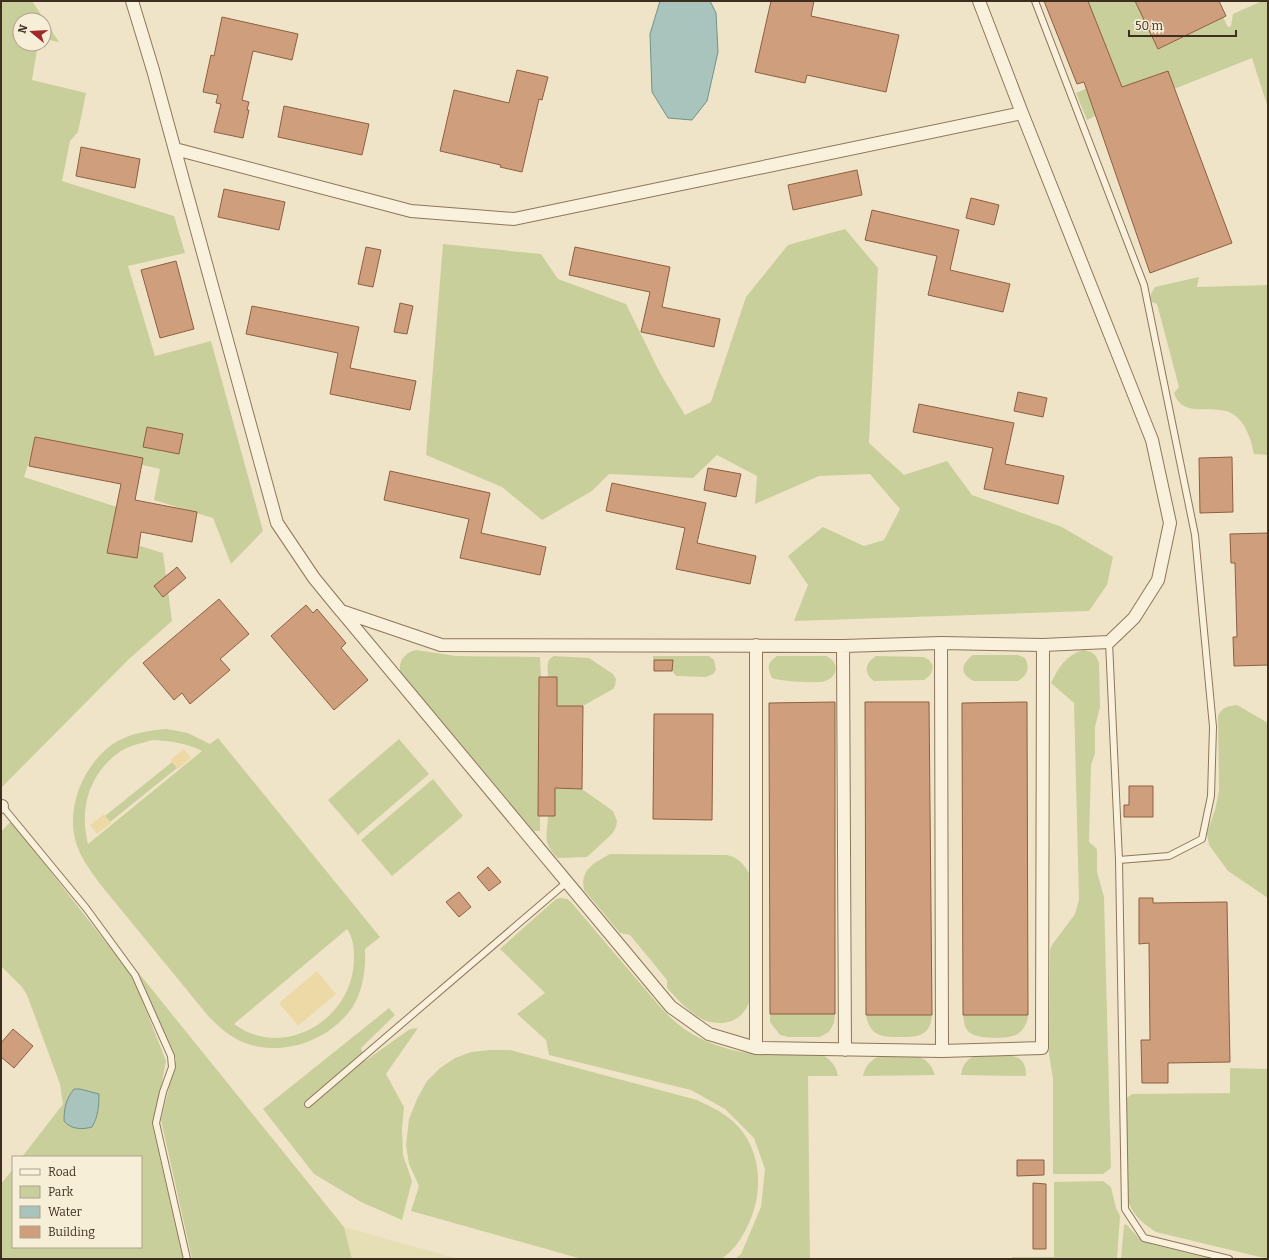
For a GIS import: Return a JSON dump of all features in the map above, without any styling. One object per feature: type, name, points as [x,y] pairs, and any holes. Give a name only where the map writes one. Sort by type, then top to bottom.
[{"type":"street","points":[[132,1],[175,149],[278,524],[314,578],[671,1007],[709,1034],[756,1048],[942,1051],[1042,1048],[1043,645]]},
{"type":"street","points":[[341,611],[441,645],[843,646],[941,643],[1043,645],[1109,642],[1134,618],[1158,580],[1170,523],[1152,440],[979,1]]},
{"type":"street","points":[[175,149],[411,211],[514,219],[1022,113]]},
{"type":"street","points":[[941,643],[942,1051]]},
{"type":"street","points":[[756,645],[756,1048]]},
{"type":"street","points":[[843,646],[845,1050]]},
{"type":"lane","points":[[1035,1],[1144,285],[1195,535],[1213,727],[1211,796],[1202,839],[1169,856],[1119,860]]},
{"type":"lane","points":[[1109,642],[1119,860],[1125,1209],[1144,1238],[1229,1259]]},
{"type":"lane","points":[[2,806],[86,908],[135,975],[171,1056],[172,1067],[163,1092],[156,1122],[186,1259]]},
{"type":"lane","points":[[308,1104],[567,882]]},
{"type":"shaded area","points":[[344,1227],[459,1259],[350,1259]]},
{"type":"green space","points":[[1,1],[32,1],[39,12],[12,12],[12,52],[37,52],[32,80],[86,93],[78,132],[70,141],[62,181],[174,216],[185,253],[128,266],[155,356],[211,341],[263,531],[231,564],[213,518],[154,500],[160,469],[36,440],[24,477],[120,508],[111,537],[163,553],[172,621],[128,660],[1,788]]},
{"type":"green space","points":[[1088,1],[1135,1],[1159,49],[1223,17],[1228,27],[1231,26],[1233,14],[1262,1],[1268,1],[1268,108],[1252,58],[1174,89],[1090,99],[1095,116],[1087,120],[1076,93],[1105,80]]},
{"type":"green space","points":[[52,31],[59,42],[52,41]]},
{"type":"green space","points":[[845,229],[878,268],[869,443],[904,475],[947,461],[972,495],[1062,527],[1113,557],[1107,585],[1089,611],[794,621],[808,585],[788,556],[823,527],[864,546],[884,540],[900,509],[870,474],[819,476],[755,504],[757,476],[717,455],[693,478],[609,474],[592,491],[542,520],[502,487],[426,455],[443,244],[541,254],[558,279],[626,304],[660,373],[685,415],[711,402],[746,297],[788,245]]},
{"type":"green space","points":[[1199,277],[1197,287],[1268,285],[1268,455],[1254,454],[1246,430],[1235,415],[1222,410],[1197,409],[1183,406],[1178,401],[1174,393],[1179,387],[1157,304],[1150,301],[1151,294],[1155,287]]},
{"type":"green space","points":[[416,650],[456,656],[540,657],[541,677],[539,678],[538,816],[540,816],[540,831],[534,831],[401,674],[400,666],[402,659],[408,653]]},
{"type":"green space","points":[[1083,650],[1091,652],[1096,656],[1099,663],[1100,707],[1095,727],[1095,754],[1091,765],[1089,842],[1097,849],[1097,872],[1104,897],[1111,1168],[1103,1174],[1053,1174],[1053,1079],[1049,1055],[1050,950],[1052,945],[1075,914],[1079,900],[1074,703],[1051,683],[1063,663],[1072,655]]},
{"type":"green space","points":[[973,655],[1018,655],[1025,658],[1028,668],[1026,674],[1018,681],[974,681],[966,675],[963,669],[966,662]]},
{"type":"green space","points":[[554,656],[589,658],[613,674],[616,679],[615,686],[613,689],[583,706],[557,706],[557,678],[548,677],[548,662]]},
{"type":"green space","points":[[653,656],[709,656],[714,660],[716,670],[713,674],[706,677],[676,676],[672,671],[672,660],[653,660]]},
{"type":"green space","points":[[777,656],[826,656],[833,661],[836,669],[835,673],[830,679],[821,682],[798,682],[772,678],[769,671],[769,666],[771,661]]},
{"type":"green space","points":[[876,656],[924,657],[929,660],[933,668],[928,677],[924,680],[874,681],[868,675],[867,668],[872,659]]},
{"type":"green space","points":[[1237,705],[1268,723],[1268,898],[1228,871],[1209,845],[1207,833],[1215,810],[1219,791],[1218,716],[1221,711],[1226,708]]},
{"type":"green space","points":[[167,729],[188,733],[210,744],[218,738],[380,937],[365,949],[363,980],[359,994],[352,1008],[342,1020],[316,1038],[301,1044],[270,1048],[255,1046],[240,1041],[223,1030],[209,1017],[100,884],[82,857],[75,839],[73,814],[79,788],[85,776],[100,755],[116,742],[137,733]],"holes":[[[153,740],[178,743],[202,751],[88,844],[85,817],[86,805],[89,792],[94,781],[101,770],[121,751]],[[347,929],[352,939],[354,950],[351,980],[342,999],[329,1015],[313,1028],[294,1035],[274,1038],[254,1034],[234,1024]]]},
{"type":"green space","points":[[399,739],[429,774],[358,835],[328,800]]},
{"type":"green space","points":[[172,762],[177,768],[110,822],[105,816]]},
{"type":"green space","points":[[433,779],[463,816],[392,876],[361,840]]},
{"type":"green space","points":[[555,788],[582,789],[613,811],[617,821],[616,827],[612,834],[587,857],[558,858],[548,844],[548,816],[555,816]]},
{"type":"green space","points":[[11,821],[133,977],[166,1061],[156,1114],[152,1124],[183,1259],[1,1259],[1,1184],[12,1170],[12,1248],[142,1248],[142,1156],[23,1156],[63,1104],[60,1084],[27,995],[22,987],[1,966],[1,832]]},
{"type":"green space","points":[[610,854],[727,855],[735,858],[743,865],[750,875],[750,1000],[744,1012],[740,1016],[730,1022],[718,1023],[703,1020],[688,1009],[667,988],[667,980],[630,935],[620,933],[584,890],[583,883],[586,872],[599,860]]},
{"type":"green space","points":[[556,899],[567,899],[571,902],[660,1006],[671,1018],[690,1033],[713,1044],[738,1051],[762,1054],[823,1055],[833,1064],[838,1076],[808,1076],[810,1259],[735,1259],[741,1254],[761,1207],[765,1169],[754,1138],[725,1109],[691,1090],[549,1055],[546,1040],[517,1014],[545,993],[500,949]]},
{"type":"green space","points":[[137,971],[344,1227],[352,1259],[192,1259],[161,1120],[176,1059]]},
{"type":"green space","points":[[389,1008],[395,1015],[361,1048],[365,1061],[410,1029],[418,1028],[386,1074],[404,1107],[402,1130],[403,1155],[412,1181],[402,1220],[361,1202],[314,1174],[263,1109]]},
{"type":"green space","points":[[770,1014],[835,1014],[834,1023],[829,1032],[820,1037],[788,1037],[780,1035],[770,1022]]},
{"type":"green space","points":[[866,1015],[932,1015],[929,1027],[918,1036],[887,1037],[877,1034],[870,1027]]},
{"type":"green space","points":[[963,1015],[1028,1015],[1028,1018],[1022,1031],[1016,1035],[997,1038],[977,1036],[969,1032],[965,1026]]},
{"type":"green space","points":[[510,1050],[697,1100],[729,1118],[740,1128],[748,1140],[754,1153],[757,1167],[757,1195],[754,1209],[749,1223],[738,1243],[721,1259],[582,1259],[411,1211],[419,1186],[409,1164],[406,1145],[409,1119],[417,1099],[427,1081],[440,1068],[455,1058],[471,1052]]},
{"type":"green space","points":[[906,1054],[920,1057],[931,1067],[935,1075],[863,1076],[869,1063],[881,1055]]},
{"type":"green space","points":[[1000,1054],[1017,1057],[1023,1063],[1026,1076],[961,1075],[962,1068],[970,1058],[976,1055]]},
{"type":"green space","points":[[1230,1068],[1268,1069],[1268,1259],[1156,1232],[1138,1217],[1131,1208],[1126,1197],[1124,1100],[1132,1094],[1230,1093]]},
{"type":"green space","points":[[1103,1181],[1111,1187],[1116,1208],[1120,1216],[1117,1259],[1012,1259],[1012,1257],[1054,1257],[1054,1182]]},
{"type":"green space","points":[[1126,1224],[1138,1237],[1151,1244],[1212,1259],[1121,1259],[1124,1225]]},
{"type":"sand","points":[[184,749],[191,758],[178,769],[170,760]]},
{"type":"sand","points":[[104,814],[111,823],[97,834],[90,825]]},
{"type":"sand","points":[[317,971],[336,994],[298,1026],[279,1003]]},
{"type":"water","points":[[660,1],[710,1],[716,13],[718,52],[707,101],[692,120],[668,118],[652,92],[650,34]]},
{"type":"water","points":[[74,1089],[99,1094],[98,1111],[92,1127],[76,1128],[70,1126],[64,1121],[66,1104]]},
{"type":"building","points":[[771,1],[814,1],[811,16],[899,35],[886,92],[807,75],[805,83],[755,72]]},
{"type":"building","points":[[1044,1],[1088,1],[1122,87],[1168,71],[1232,243],[1150,273],[1084,82],[1077,84]]},
{"type":"building","points":[[1135,1],[1219,1],[1226,16],[1158,49]]},
{"type":"building","points":[[222,17],[298,34],[292,60],[253,51],[242,100],[249,102],[247,110],[249,110],[243,138],[214,132],[221,104],[216,103],[218,95],[203,92],[211,55],[214,56]]},
{"type":"building","points":[[517,70],[548,77],[542,100],[539,99],[522,172],[500,167],[501,165],[440,151],[454,90],[509,103]]},
{"type":"building","points":[[284,106],[369,124],[362,155],[278,137]]},
{"type":"building","points":[[81,147],[140,159],[135,188],[76,176]]},
{"type":"building","points":[[857,170],[862,195],[793,210],[788,185]]},
{"type":"building","points":[[224,189],[285,202],[279,230],[218,217]]},
{"type":"building","points":[[971,198],[999,205],[994,225],[966,218]]},
{"type":"building","points":[[872,210],[959,230],[950,270],[1010,284],[1003,312],[928,295],[937,256],[865,240]]},
{"type":"building","points":[[366,247],[381,250],[373,287],[358,284]]},
{"type":"building","points":[[575,247],[670,267],[662,307],[720,319],[714,347],[641,332],[650,292],[569,275]]},
{"type":"building","points":[[176,261],[194,329],[160,338],[141,270]]},
{"type":"building","points":[[400,303],[413,306],[407,334],[394,332]]},
{"type":"building","points":[[252,306],[359,327],[350,368],[416,381],[410,410],[330,394],[338,353],[246,334]]},
{"type":"building","points":[[1018,392],[1047,398],[1043,417],[1014,411]]},
{"type":"building","points":[[919,404],[1014,423],[1005,464],[1064,476],[1058,504],[984,489],[993,448],[913,432]]},
{"type":"building","points":[[147,427],[183,434],[179,454],[143,447]]},
{"type":"building","points":[[35,437],[143,458],[135,500],[197,512],[192,542],[141,532],[137,558],[107,553],[121,484],[29,466]]},
{"type":"building","points":[[1232,457],[1233,512],[1200,513],[1199,458]]},
{"type":"building","points":[[708,468],[741,474],[736,497],[704,490]]},
{"type":"building","points":[[390,471],[490,493],[481,533],[546,547],[540,575],[460,558],[469,519],[384,500]]},
{"type":"building","points":[[612,483],[706,503],[697,543],[756,556],[750,584],[676,569],[685,528],[606,511]]},
{"type":"building","points":[[1268,533],[1268,665],[1234,666],[1233,637],[1237,637],[1235,563],[1231,563],[1230,534]]},
{"type":"building","points":[[177,567],[186,578],[163,597],[154,586]]},
{"type":"building","points":[[219,599],[249,634],[220,659],[230,670],[190,704],[182,693],[174,700],[143,663]]},
{"type":"building","points":[[306,605],[313,613],[317,609],[346,643],[341,648],[368,680],[334,710],[271,636]]},
{"type":"building","points":[[654,660],[673,660],[672,671],[654,671]]},
{"type":"building","points":[[539,677],[557,677],[557,706],[583,706],[582,789],[555,788],[555,816],[538,816]]},
{"type":"building","points":[[835,702],[835,1014],[770,1014],[769,703]]},
{"type":"building","points":[[865,702],[929,702],[932,1015],[866,1015]]},
{"type":"building","points":[[1027,702],[1028,1015],[963,1015],[962,703]]},
{"type":"building","points":[[654,714],[713,714],[712,820],[653,819]]},
{"type":"building","points":[[1129,786],[1153,786],[1153,817],[1124,817],[1124,805],[1129,805]]},
{"type":"building","points":[[488,867],[501,882],[489,891],[477,877]]},
{"type":"building","points":[[459,892],[471,907],[459,917],[446,902]]},
{"type":"building","points":[[1139,898],[1153,898],[1153,903],[1227,902],[1230,1062],[1168,1063],[1168,1083],[1142,1083],[1141,1040],[1150,1040],[1149,943],[1139,944]]},
{"type":"building","points":[[13,1029],[33,1046],[14,1068],[1,1057],[1,1043]]},
{"type":"building","points":[[1017,1160],[1044,1160],[1044,1175],[1017,1176]]},
{"type":"building","points":[[1033,1183],[1046,1184],[1046,1249],[1033,1249]]}]
